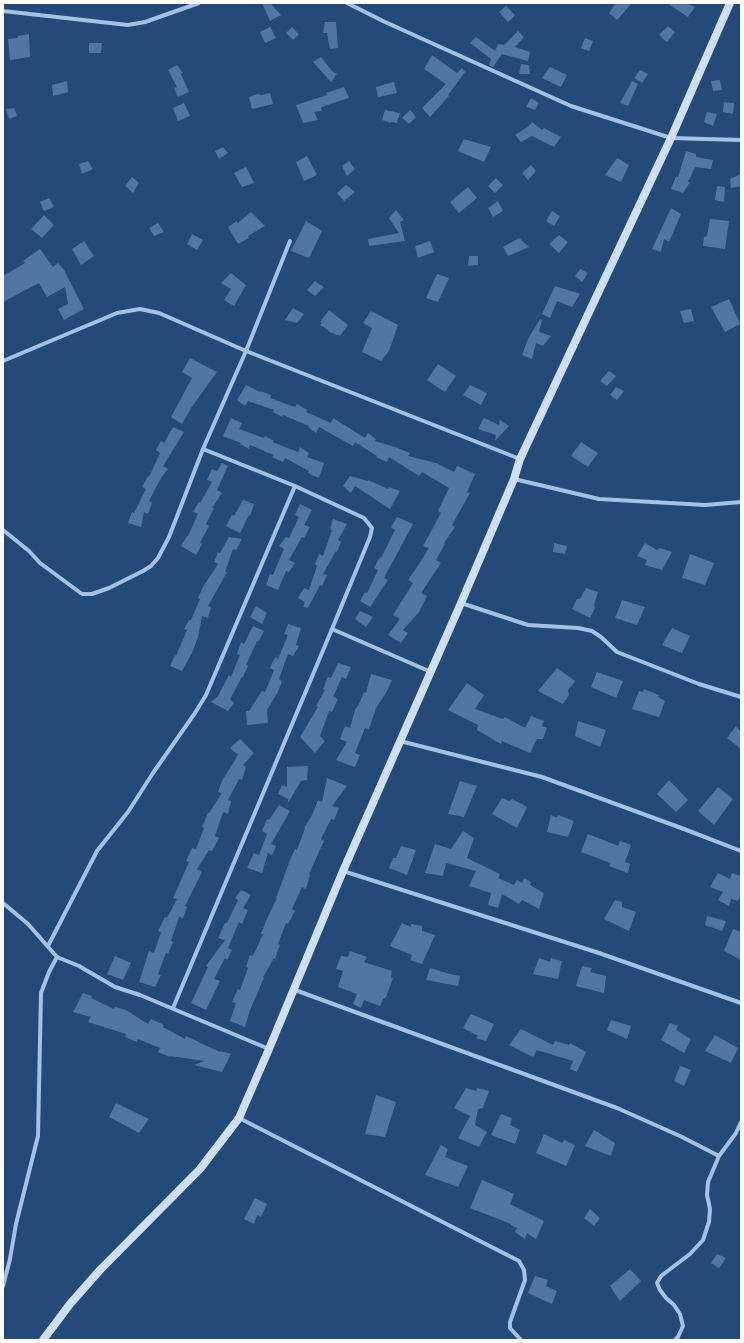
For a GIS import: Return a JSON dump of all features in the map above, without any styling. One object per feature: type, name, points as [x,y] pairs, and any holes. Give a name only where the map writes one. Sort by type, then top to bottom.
[{"type":"street","points":[[3,11],[128,25],[145,22],[199,3]]},
{"type":"street","points":[[347,3],[385,22],[570,106],[671,138],[741,140]]},
{"type":"street","points":[[42,1340],[70,1304],[95,1276],[200,1169],[238,1118],[270,1049],[343,871],[461,603],[514,479],[520,460],[671,138],[730,3]]},
{"type":"street","points":[[3,530],[29,551],[40,563],[82,594],[92,594],[109,588],[151,566],[158,558],[169,538],[203,449],[246,350],[290,241]]},
{"type":"street","points":[[3,361],[117,313],[140,309],[159,313],[246,350],[520,460]]},
{"type":"street","points":[[173,1008],[332,629],[370,537],[372,528],[364,518],[295,486],[203,449]]},
{"type":"street","points":[[514,479],[599,498],[705,504],[741,502]]},
{"type":"street","points":[[48,946],[97,851],[128,812],[196,713],[206,695],[295,486]]},
{"type":"street","points":[[461,603],[528,624],[578,628],[592,631],[617,652],[699,684],[741,697]]},
{"type":"street","points":[[332,629],[431,672]]},
{"type":"street","points":[[400,740],[542,777],[741,851]]},
{"type":"street","points":[[343,871],[599,953],[741,1003]]},
{"type":"street","points":[[3,903],[28,924],[57,957],[79,966],[115,987],[173,1008],[270,1049]]},
{"type":"street","points":[[3,1286],[10,1259],[16,1224],[38,1136],[41,993],[49,972],[57,957]]},
{"type":"street","points":[[295,990],[617,1108],[680,1136],[719,1156]]},
{"type":"street","points":[[238,1118],[519,1261],[524,1270],[525,1280],[510,1322],[510,1328],[521,1340]]},
{"type":"street","points":[[675,1340],[683,1326],[680,1314],[674,1304],[663,1294],[657,1283],[661,1276],[690,1254],[703,1240],[709,1222],[710,1209],[707,1195],[708,1182],[719,1156],[736,1133],[741,1122]]},
{"type":"building","points":[[262,3],[270,3],[281,15],[270,21]]},
{"type":"building","points":[[616,3],[632,3],[617,20],[609,13]]},
{"type":"building","points":[[667,3],[686,3],[695,7],[688,17]]},
{"type":"building","points":[[506,6],[515,15],[508,22],[499,12]]},
{"type":"building","points":[[325,22],[336,22],[338,48],[330,49],[327,33],[323,33]]},
{"type":"building","points":[[668,26],[675,32],[667,42],[659,35]]},
{"type":"building","points":[[270,27],[276,38],[265,43],[260,32]]},
{"type":"building","points":[[292,27],[299,34],[293,40],[286,33]]},
{"type":"building","points":[[518,31],[524,37],[515,47],[530,52],[528,61],[502,54],[493,67],[489,65],[491,59],[470,43],[476,37],[495,51],[498,44],[504,45]]},
{"type":"building","points":[[29,34],[30,57],[10,60],[8,39],[18,38],[18,36]]},
{"type":"building","points":[[585,38],[593,41],[589,51],[581,48]]},
{"type":"building","points":[[89,43],[102,43],[101,53],[89,53]]},
{"type":"building","points":[[432,55],[457,73],[462,68],[465,72],[448,95],[449,96],[430,117],[422,108],[446,84],[424,69]]},
{"type":"building","points":[[321,57],[333,72],[337,74],[331,82],[313,62]]},
{"type":"building","points":[[521,64],[529,65],[530,74],[519,74]]},
{"type":"building","points":[[177,65],[183,73],[181,74],[189,92],[178,97],[174,88],[177,87],[168,70]]},
{"type":"building","points":[[550,67],[567,75],[561,87],[542,78]]},
{"type":"building","points":[[640,70],[648,74],[642,83],[634,78]]},
{"type":"building","points":[[720,80],[722,90],[713,91],[711,81]]},
{"type":"building","points":[[67,81],[68,92],[53,96],[52,85]]},
{"type":"building","points":[[632,81],[638,84],[628,106],[620,103]]},
{"type":"building","points":[[394,82],[397,93],[378,97],[376,87]]},
{"type":"building","points":[[344,87],[349,98],[321,107],[322,111],[314,112],[318,120],[303,123],[296,105],[327,95],[326,93]]},
{"type":"building","points":[[270,93],[273,104],[252,109],[249,97],[257,94],[261,95]]},
{"type":"building","points":[[531,98],[539,103],[535,110],[526,107]]},
{"type":"building","points":[[724,102],[734,103],[733,114],[723,112]]},
{"type":"building","points":[[184,103],[190,116],[178,121],[173,108]]},
{"type":"building","points":[[14,108],[17,116],[9,119],[6,109]]},
{"type":"building","points":[[385,110],[400,113],[397,123],[382,120]]},
{"type":"building","points":[[410,110],[416,117],[409,124],[402,118]]},
{"type":"building","points":[[707,112],[717,114],[713,126],[704,122]]},
{"type":"building","points":[[532,122],[542,130],[544,128],[561,137],[554,147],[532,136],[521,142],[515,135],[529,126]]},
{"type":"building","points":[[464,139],[491,147],[484,162],[458,151]]},
{"type":"building","points":[[223,147],[228,153],[219,159],[215,151]]},
{"type":"building","points":[[686,151],[696,154],[696,157],[713,160],[711,169],[695,167],[688,182],[690,182],[683,193],[671,189],[676,176],[678,177]]},
{"type":"building","points":[[307,156],[317,175],[304,181],[296,162]]},
{"type":"building","points":[[617,158],[629,165],[621,182],[605,175]]},
{"type":"building","points":[[88,161],[93,169],[82,174],[79,164]]},
{"type":"building","points":[[349,161],[355,169],[347,176],[342,166]]},
{"type":"building","points":[[531,165],[536,171],[528,180],[522,173]]},
{"type":"building","points":[[246,167],[254,183],[242,187],[234,173]]},
{"type":"building","points":[[741,174],[741,186],[731,188],[730,179]]},
{"type":"building","points":[[132,177],[139,183],[133,193],[125,186]]},
{"type":"building","points":[[496,178],[503,185],[495,193],[488,186]]},
{"type":"building","points":[[346,185],[355,192],[344,201],[337,193]]},
{"type":"building","points":[[717,186],[725,187],[724,202],[715,200]]},
{"type":"building","points":[[468,187],[477,198],[459,213],[450,202]]},
{"type":"building","points":[[49,198],[54,207],[44,211],[40,202]]},
{"type":"building","points":[[498,201],[503,211],[493,217],[488,208]]},
{"type":"building","points":[[671,208],[681,214],[669,242],[664,239],[661,252],[652,249]]},
{"type":"building","points":[[396,210],[404,220],[400,222],[405,241],[369,246],[368,239],[399,233],[389,218]]},
{"type":"building","points":[[552,211],[560,216],[554,226],[546,221]]},
{"type":"building","points":[[251,212],[265,226],[238,244],[228,227],[237,221],[238,223]]},
{"type":"building","points":[[44,215],[54,225],[42,238],[31,229]]},
{"type":"building","points":[[710,219],[729,221],[725,249],[703,246],[704,237],[707,236]]},
{"type":"building","points":[[306,221],[322,231],[309,258],[291,251]]},
{"type":"building","points":[[158,223],[164,232],[154,236],[149,228]]},
{"type":"building","points":[[192,234],[203,240],[197,250],[187,244]]},
{"type":"building","points":[[559,235],[568,242],[559,253],[549,244]]},
{"type":"building","points":[[519,238],[529,247],[508,256],[503,247]]},
{"type":"building","points":[[84,241],[94,256],[81,265],[72,249]]},
{"type":"building","points":[[430,241],[434,252],[418,258],[415,246]]},
{"type":"building","points":[[40,249],[53,267],[58,263],[64,270],[84,309],[64,320],[58,309],[68,304],[65,287],[47,297],[39,283],[3,302],[3,276],[25,263],[23,261]]},
{"type":"building","points":[[469,256],[478,256],[478,265],[468,266]]},
{"type":"building","points":[[580,269],[588,273],[582,282],[575,276]]},
{"type":"building","points":[[231,273],[246,285],[234,306],[224,300],[231,289],[221,283]]},
{"type":"building","points":[[437,274],[449,278],[438,302],[426,298]]},
{"type":"building","points":[[315,281],[324,287],[315,296],[307,290]]},
{"type":"building","points":[[555,286],[580,294],[572,307],[557,301],[550,318],[542,314]]},
{"type":"building","points":[[729,299],[740,324],[725,332],[711,307]]},
{"type":"building","points":[[293,308],[304,314],[297,323],[285,320]]},
{"type":"building","points":[[691,309],[694,321],[684,323],[680,311]]},
{"type":"building","points":[[329,310],[348,325],[340,336],[329,332],[320,325],[322,323],[320,322]]},
{"type":"building","points":[[371,311],[398,325],[389,351],[381,361],[362,352],[372,328],[363,323]]},
{"type":"building","points":[[540,319],[542,320],[539,332],[551,336],[543,346],[536,343],[532,359],[522,355],[528,339]]},
{"type":"building","points":[[190,358],[217,372],[191,408],[182,424],[171,417],[192,378],[182,372]]},
{"type":"building","points":[[438,364],[456,376],[445,392],[427,380]]},
{"type":"building","points":[[609,371],[616,376],[607,386],[600,381]]},
{"type":"building","points":[[246,385],[260,392],[271,395],[270,398],[295,407],[297,404],[307,410],[306,412],[331,423],[333,418],[365,438],[368,433],[376,439],[375,441],[410,453],[408,456],[436,463],[454,472],[457,466],[475,474],[467,492],[470,493],[452,525],[455,527],[444,543],[445,544],[436,560],[441,563],[421,593],[427,596],[419,612],[403,630],[408,633],[401,643],[388,635],[400,619],[393,615],[413,583],[408,580],[429,548],[423,546],[441,513],[438,511],[449,488],[422,472],[419,476],[389,457],[387,462],[376,457],[377,456],[355,442],[353,446],[319,427],[316,433],[308,427],[309,426],[283,415],[282,417],[273,412],[274,410],[248,401],[245,406],[237,400]]},
{"type":"building","points":[[470,385],[487,393],[481,405],[463,395]]},
{"type":"building","points":[[616,387],[624,391],[617,400],[610,395]]},
{"type":"building","points":[[231,418],[242,423],[239,429],[264,438],[265,436],[274,441],[272,442],[298,452],[300,447],[309,453],[307,457],[324,463],[319,478],[308,473],[309,471],[285,458],[283,462],[272,457],[274,455],[250,445],[249,449],[240,444],[241,443],[223,436]]},
{"type":"building","points":[[484,418],[499,425],[500,420],[509,426],[495,441],[496,435],[478,429]]},
{"type":"building","points":[[173,427],[184,432],[163,466],[168,469],[161,478],[149,501],[152,503],[148,514],[144,512],[141,527],[128,523],[132,512],[134,513],[146,489],[142,487],[148,476],[149,477],[160,453],[156,450],[161,441],[164,443]]},
{"type":"building","points":[[581,442],[598,453],[588,467],[571,456]]},
{"type":"building","points":[[222,463],[228,466],[217,490],[222,493],[212,508],[214,508],[206,524],[209,526],[200,543],[202,544],[196,555],[181,546],[188,536],[198,514],[193,512],[212,482],[207,480],[212,469],[217,471]]},
{"type":"building","points":[[350,476],[368,480],[388,489],[389,487],[400,491],[390,509],[355,486],[351,493],[343,486]]},
{"type":"building","points":[[243,500],[254,504],[250,516],[249,515],[240,533],[226,526],[232,515],[234,516]]},
{"type":"building","points":[[300,504],[312,510],[304,525],[310,527],[304,538],[302,537],[289,560],[295,563],[289,572],[286,571],[278,590],[266,585],[270,574],[273,575],[284,549],[279,546],[286,537],[289,538],[299,517],[295,515]]},
{"type":"building","points":[[397,517],[413,524],[384,578],[388,580],[370,607],[360,601],[365,592],[367,593],[378,570],[374,568],[380,557],[381,558],[395,530],[391,527]]},
{"type":"building","points":[[333,519],[347,524],[338,540],[341,542],[337,552],[336,551],[323,574],[327,575],[322,586],[320,585],[308,608],[303,607],[305,602],[298,598],[304,588],[309,590],[317,566],[315,564],[319,554],[323,556],[332,530],[330,530]]},
{"type":"building","points":[[229,537],[242,539],[236,550],[233,549],[225,572],[227,572],[208,606],[211,607],[208,618],[202,616],[198,637],[192,653],[182,671],[170,666],[187,630],[184,629],[189,620],[191,620],[200,599],[198,598],[203,587],[218,564],[214,562],[218,552],[220,553]]},
{"type":"building","points":[[554,543],[567,546],[565,554],[553,552]]},
{"type":"building","points":[[645,543],[657,550],[660,548],[672,552],[662,570],[645,565],[647,560],[637,556]]},
{"type":"building","points":[[690,554],[714,563],[705,585],[682,578]]},
{"type":"building","points":[[586,588],[598,592],[594,605],[595,608],[590,618],[572,609],[577,599],[580,599]]},
{"type":"building","points":[[622,600],[645,607],[637,625],[615,618]]},
{"type":"building","points":[[256,606],[267,613],[262,624],[250,617]]},
{"type":"building","points":[[360,611],[373,617],[366,627],[355,619]]},
{"type":"building","points":[[288,624],[301,628],[296,645],[299,646],[293,656],[288,654],[279,679],[282,681],[278,692],[267,710],[268,723],[247,725],[246,711],[249,711],[262,691],[265,692],[274,670],[270,668],[275,657],[278,659],[288,635],[284,634]]},
{"type":"building","points":[[253,626],[264,631],[258,642],[257,641],[246,665],[248,666],[243,677],[230,699],[234,703],[228,711],[211,702],[218,696],[229,675],[231,677],[240,655],[237,654],[241,642],[244,644]]},
{"type":"building","points":[[672,628],[690,636],[682,653],[662,645]]},
{"type":"building","points":[[338,663],[351,667],[346,679],[342,677],[333,697],[338,699],[332,712],[329,711],[320,736],[325,741],[315,753],[300,737],[318,707],[316,706],[325,690],[323,689],[328,677],[331,678]]},
{"type":"building","points":[[557,668],[575,681],[568,690],[569,695],[563,704],[538,691]]},
{"type":"building","points":[[597,672],[623,681],[616,698],[591,687]]},
{"type":"building","points":[[371,674],[392,680],[386,693],[376,708],[369,729],[365,728],[355,753],[360,755],[355,767],[336,760],[347,742],[340,739],[345,726],[350,728],[355,710],[364,692],[366,693]]},
{"type":"building","points":[[467,683],[484,695],[475,709],[503,719],[505,717],[525,728],[531,716],[544,721],[542,726],[547,728],[543,739],[537,739],[530,753],[502,741],[501,744],[477,730],[478,725],[448,710]]},
{"type":"building","points":[[644,689],[659,695],[658,697],[665,701],[659,717],[632,709],[639,691],[643,692]]},
{"type":"building","points":[[578,721],[606,730],[600,747],[575,736]]},
{"type":"building","points":[[736,726],[741,732],[741,749],[727,738]]},
{"type":"building","points":[[240,739],[254,753],[243,765],[246,767],[242,780],[239,779],[228,800],[231,801],[228,814],[223,812],[215,836],[219,838],[212,851],[209,850],[197,869],[202,872],[185,906],[187,907],[183,918],[179,917],[171,941],[173,942],[168,954],[166,953],[158,974],[161,975],[155,987],[139,982],[149,951],[154,953],[161,932],[158,931],[177,899],[173,898],[189,862],[186,861],[192,848],[196,849],[204,828],[202,827],[208,813],[222,793],[218,792],[222,781],[238,755],[230,748]]},
{"type":"building","points":[[308,766],[307,780],[301,781],[288,803],[288,799],[278,794],[282,785],[287,787],[287,767]]},
{"type":"building","points":[[327,778],[347,786],[332,806],[339,808],[334,820],[331,819],[321,839],[324,841],[309,874],[306,889],[302,887],[292,909],[295,911],[288,924],[286,923],[278,944],[280,945],[275,959],[274,958],[263,977],[264,978],[250,1010],[245,1027],[230,1021],[236,1003],[232,1002],[238,989],[240,990],[248,968],[246,967],[250,955],[253,956],[263,934],[261,934],[277,898],[289,863],[288,864],[295,849],[297,850],[304,828],[312,815],[318,800],[322,802]]},
{"type":"building","points":[[669,780],[688,800],[676,812],[657,794]]},
{"type":"building","points":[[460,781],[477,786],[464,817],[448,814]]},
{"type":"building","points":[[718,787],[733,799],[714,825],[698,811]]},
{"type":"building","points":[[502,798],[509,801],[512,799],[527,807],[517,828],[492,814]]},
{"type":"building","points":[[279,805],[290,811],[271,844],[276,846],[272,855],[268,853],[262,873],[247,868],[254,853],[259,855],[267,834],[262,831],[267,819],[269,820]]},
{"type":"building","points":[[551,815],[557,818],[558,815],[574,821],[568,837],[547,832]]},
{"type":"building","points":[[463,831],[474,838],[467,858],[500,874],[498,878],[514,885],[517,880],[522,883],[524,878],[531,882],[530,885],[544,893],[539,909],[522,900],[519,904],[502,894],[498,908],[488,905],[491,893],[469,886],[476,871],[446,863],[443,876],[425,873],[435,844],[451,849]]},
{"type":"building","points":[[588,834],[618,846],[620,841],[631,845],[625,862],[630,864],[628,873],[609,866],[611,863],[581,852]]},
{"type":"building","points":[[401,846],[416,850],[407,875],[389,868],[393,858],[396,858]]},
{"type":"building","points":[[718,873],[730,879],[732,873],[740,876],[741,894],[738,901],[731,899],[729,906],[718,900],[723,892],[710,887]]},
{"type":"building","points":[[241,890],[251,895],[243,908],[248,910],[242,924],[239,922],[228,948],[232,950],[227,960],[225,958],[214,979],[220,981],[206,1010],[191,1003],[208,967],[206,966],[225,940],[218,938],[238,900],[235,898]]},
{"type":"building","points":[[615,900],[622,902],[622,907],[636,912],[629,931],[604,919]]},
{"type":"building","points":[[707,916],[726,921],[722,931],[705,925]]},
{"type":"building","points":[[402,923],[411,927],[411,924],[422,926],[422,931],[435,935],[422,964],[410,960],[412,955],[390,946]]},
{"type":"building","points":[[733,929],[741,932],[741,960],[724,951]]},
{"type":"building","points":[[350,951],[367,957],[364,962],[392,971],[391,978],[393,978],[386,997],[383,999],[380,1006],[364,1000],[361,1008],[353,1004],[357,994],[338,987],[343,971],[336,969],[341,956],[348,957]]},
{"type":"building","points":[[115,956],[131,963],[123,980],[107,974]]},
{"type":"building","points":[[539,958],[550,962],[551,958],[562,961],[558,979],[533,974]]},
{"type":"building","points":[[582,966],[592,968],[590,972],[606,976],[604,993],[576,986]]},
{"type":"building","points":[[430,968],[460,976],[458,986],[426,980]]},
{"type":"building","points":[[83,993],[92,996],[91,998],[114,1009],[115,1007],[126,1010],[148,1024],[151,1019],[164,1025],[163,1027],[185,1039],[186,1036],[220,1052],[231,1054],[222,1072],[194,1065],[205,1061],[170,1057],[158,1052],[160,1048],[138,1039],[137,1042],[125,1037],[126,1034],[88,1022],[91,1017],[73,1012]]},
{"type":"building","points":[[471,1014],[494,1024],[486,1041],[476,1038],[478,1036],[463,1028]]},
{"type":"building","points":[[611,1020],[631,1026],[627,1039],[607,1030]]},
{"type":"building","points":[[670,1023],[678,1026],[676,1030],[691,1039],[684,1053],[661,1040]]},
{"type":"building","points":[[521,1029],[553,1045],[555,1041],[569,1045],[570,1043],[586,1052],[577,1072],[570,1069],[573,1061],[537,1050],[533,1057],[509,1045]]},
{"type":"building","points":[[715,1035],[738,1048],[731,1063],[705,1051]]},
{"type":"building","points":[[680,1066],[691,1070],[684,1086],[674,1081]]},
{"type":"building","points":[[466,1088],[476,1091],[477,1088],[489,1091],[483,1108],[478,1109],[475,1125],[487,1132],[479,1147],[458,1138],[470,1116],[454,1108]]},
{"type":"building","points":[[376,1095],[396,1102],[385,1137],[365,1134]]},
{"type":"building","points":[[116,1103],[149,1119],[139,1133],[109,1117]]},
{"type":"building","points":[[501,1114],[512,1118],[510,1125],[520,1130],[515,1144],[491,1135]]},
{"type":"building","points":[[594,1130],[615,1143],[611,1156],[585,1146]]},
{"type":"building","points":[[544,1134],[562,1143],[564,1140],[575,1145],[566,1166],[536,1153]]},
{"type":"building","points":[[441,1145],[448,1149],[445,1157],[468,1166],[458,1187],[425,1175]]},
{"type":"building","points":[[482,1180],[514,1194],[510,1204],[544,1221],[536,1239],[527,1233],[525,1239],[515,1232],[517,1228],[511,1224],[470,1208]]},
{"type":"building","points":[[255,1198],[267,1204],[261,1217],[257,1215],[254,1224],[244,1219]]},
{"type":"building","points":[[590,1209],[600,1218],[594,1226],[584,1218]]},
{"type":"building","points":[[717,1254],[726,1258],[719,1268],[711,1263]]},
{"type":"building","points":[[630,1269],[641,1281],[620,1301],[610,1286]]},
{"type":"building","points":[[535,1276],[548,1280],[546,1286],[557,1291],[552,1304],[528,1293]]}]
